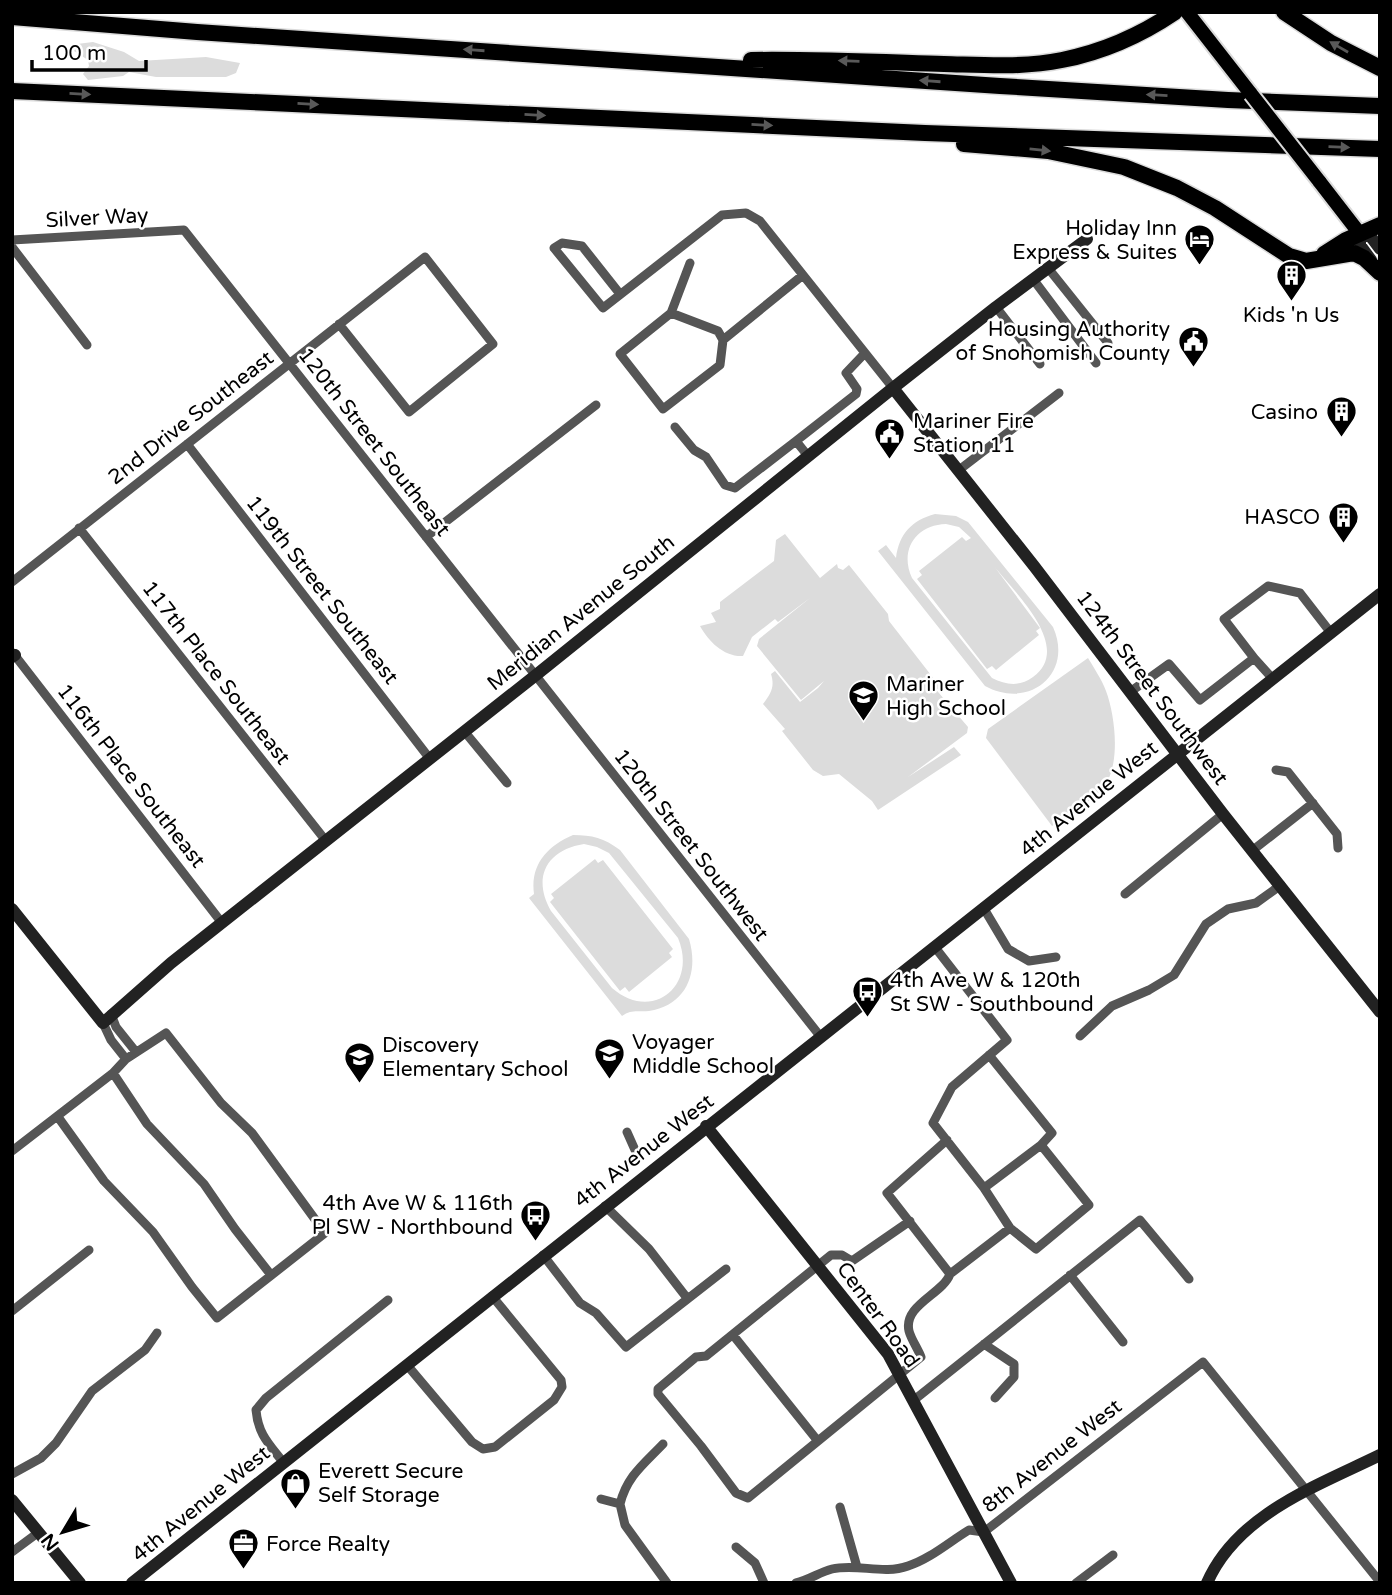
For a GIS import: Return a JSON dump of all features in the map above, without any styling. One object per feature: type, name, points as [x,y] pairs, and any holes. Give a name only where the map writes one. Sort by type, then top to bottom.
[{"type":"highway","points":[[1137,34],[1153,12]]},
{"type":"highway","points":[[640,61],[799,59],[1028,65],[1080,56],[1137,34],[1175,12]]},
{"type":"highway","points":[[1284,12],[1331,43],[1380,68]]},
{"type":"highway","points":[[12,17],[197,32],[1228,100],[1380,106]]},
{"type":"highway","points":[[12,91],[925,133],[1380,149]]},
{"type":"highway","points":[[925,133],[951,143],[1048,151],[1124,167],[1177,188],[1215,208],[1289,256],[1306,261],[1354,253],[1380,272]]},
{"type":"highway","points":[[1316,259],[1346,240],[1380,225]]},
{"type":"main road","points":[[1187,12],[1360,234]]},
{"type":"street","points":[[620,295],[582,246],[562,243],[554,248],[603,308],[620,295],[722,215],[746,213],[760,221],[893,388]]},
{"type":"street","name":"Silver Way","points":[[12,240],[184,230]]},
{"type":"street","name":"120th Street Southeast","points":[[184,230],[536,675]]},
{"type":"street","points":[[1380,249],[1371,237],[1360,234],[1360,245],[1380,272]]},
{"type":"street","name":"Meridian Avenue South","points":[[107,1018],[222,923],[893,388],[1087,239]]},
{"type":"street","points":[[12,247],[87,345]]},
{"type":"street","name":"2nd Drive Southeast","points":[[12,582],[79,528],[187,444],[289,363],[339,324],[425,257],[493,344],[409,412],[339,324]]},
{"type":"street","points":[[671,313],[718,331],[723,340],[720,365],[663,409],[620,354],[671,313],[690,262]]},
{"type":"street","points":[[1048,268],[1108,343]]},
{"type":"street","points":[[723,340],[803,275]]},
{"type":"street","points":[[1033,279],[1096,363]]},
{"type":"street","points":[[996,307],[1041,364]]},
{"type":"street","points":[[675,427],[694,450],[706,457],[725,485],[734,488],[856,394],[857,389],[846,373],[865,353]]},
{"type":"street","name":"124th Street Southwest","points":[[893,388],[1380,1012]]},
{"type":"street","points":[[959,470],[1059,393]]},
{"type":"street","points":[[426,537],[596,405]]},
{"type":"street","points":[[796,441],[808,456]]},
{"type":"street","name":"119th Street Southeast","points":[[187,444],[430,759]]},
{"type":"street","name":"117th Place Southeast","points":[[79,528],[326,841]]},
{"type":"street","points":[[1272,678],[1224,620],[1268,586],[1300,593],[1331,632]]},
{"type":"street","name":"4th Avenue West","points":[[132,1583],[1380,594]]},
{"type":"street","name":"116th Place Southeast","points":[[13,654],[222,923]]},
{"type":"street","points":[[1130,692],[1169,664],[1200,700],[1254,657]]},
{"type":"street","name":"120th Street Southwest","points":[[536,675],[820,1036]]},
{"type":"street","points":[[464,731],[507,783]]},
{"type":"street","points":[[1276,770],[1288,772],[1337,834],[1338,848]]},
{"type":"street","points":[[1253,850],[1312,803]]},
{"type":"street","points":[[1125,894],[1223,814]]},
{"type":"street","points":[[1080,1036],[1112,1006],[1149,990],[1174,975],[1206,924],[1228,909],[1256,902],[1281,885]]},
{"type":"street","points":[[983,907],[1008,948],[1029,961],[1056,957]]},
{"type":"street","points":[[12,909],[136,1052]]},
{"type":"street","points":[[934,946],[1007,1040],[952,1087],[933,1123],[984,1188],[1010,1228],[1036,1249],[1089,1205],[1041,1144]]},
{"type":"street","points":[[107,1018],[111,1040],[126,1059]]},
{"type":"street","points":[[12,1152],[113,1073],[126,1059],[166,1033],[221,1103],[252,1133],[325,1233],[217,1318],[153,1231],[104,1181],[58,1117]]},
{"type":"street","points":[[984,1188],[1052,1133],[989,1055]]},
{"type":"street","points":[[113,1073],[147,1124],[204,1184],[271,1275]]},
{"type":"street","name":"Center Road","points":[[706,1126],[888,1354],[1011,1583]]},
{"type":"street","points":[[627,1132],[635,1150]]},
{"type":"street","points":[[947,1140],[887,1193],[950,1274]]},
{"type":"street","points":[[605,1206],[649,1249],[687,1298]]},
{"type":"street","points":[[914,1400],[1140,1220],[1189,1279]]},
{"type":"street","points":[[910,1221],[852,1261],[842,1255],[831,1255],[706,1356],[696,1357],[658,1389],[657,1394],[736,1493],[748,1498],[921,1357],[908,1330],[916,1308],[947,1282],[950,1274],[1010,1228]]},
{"type":"street","points":[[12,1311],[89,1250]]},
{"type":"street","points":[[543,1255],[580,1303],[596,1313],[626,1347],[726,1269]]},
{"type":"street","points":[[1070,1275],[1123,1342]]},
{"type":"street","points":[[407,1366],[472,1442],[483,1449],[495,1447],[554,1400],[562,1387],[561,1380],[492,1296]]},
{"type":"street","points":[[283,1462],[262,1434],[256,1410],[266,1398],[388,1300]]},
{"type":"street","points":[[12,1474],[41,1458],[56,1443],[92,1391],[145,1350],[157,1333]]},
{"type":"street","points":[[733,1335],[817,1440]]},
{"type":"street","points":[[984,1344],[1014,1364],[1014,1377],[995,1398]]},
{"type":"street","name":"8th Avenue West","points":[[796,1583],[811,1581],[831,1569],[857,1567],[885,1571],[908,1567],[927,1558],[969,1530],[984,1532],[1203,1362],[1308,1490]]},
{"type":"street","points":[[663,1444],[631,1476],[624,1488],[620,1504],[625,1525],[667,1583]]},
{"type":"street","points":[[1207,1583],[1224,1554],[1260,1518],[1308,1490],[1380,1455]]},
{"type":"street","points":[[1308,1490],[1380,1582]]},
{"type":"street","points":[[601,1499],[620,1504]]},
{"type":"street","points":[[12,1500],[80,1583]]},
{"type":"street","points":[[840,1507],[857,1567]]},
{"type":"street","points":[[12,1552],[39,1532]]},
{"type":"street","points":[[736,1547],[755,1563],[764,1583]]},
{"type":"street","points":[[1076,1583],[1113,1555]]},
{"type":"shaded area","points":[[93,42],[124,52],[139,61],[206,57],[240,63],[236,73],[226,77],[156,77],[129,72],[123,76],[88,80],[83,74],[89,66],[88,60],[74,51],[77,44]]},
{"type":"shaded area","points":[[935,514],[956,516],[968,522],[1053,627],[1058,644],[1057,659],[1052,673],[1043,683],[1017,694],[985,686],[878,551],[886,545],[896,558],[904,535],[920,520]],"holes":[[[946,524],[959,527],[971,538],[966,541],[962,537],[919,571],[922,575],[917,579],[987,669],[992,666],[996,670],[1039,635],[1036,631],[1040,628],[1047,651],[1044,665],[1033,677],[1023,682],[1013,684],[992,678],[912,578],[908,568],[909,549],[913,541],[926,529]],[[994,566],[1026,605],[1040,628]]]},
{"type":"shaded area","points":[[785,534],[820,578],[837,564],[838,568],[843,570],[849,565],[941,688],[939,690],[933,686],[968,727],[967,733],[908,777],[954,747],[961,755],[878,810],[872,801],[839,774],[823,776],[813,770],[782,731],[785,729],[763,704],[772,690],[771,674],[775,671],[800,702],[824,681],[801,700],[757,646],[759,639],[810,598],[778,622],[775,619],[752,637],[743,656],[723,651],[708,638],[700,626],[716,622],[711,613],[720,609],[720,602],[774,561],[776,540]]},
{"type":"shaded area","points":[[1088,658],[1109,701],[1114,724],[1114,761],[1102,789],[1082,807],[1052,826],[986,738],[988,729]]},
{"type":"shaded area","points":[[573,835],[592,837],[620,850],[689,939],[692,951],[691,975],[681,994],[673,1002],[662,1008],[622,1016],[529,898],[534,894],[535,874],[542,858]],"holes":[[[584,844],[609,853],[678,938],[683,955],[682,971],[668,994],[656,1000],[642,1002],[627,998],[612,988],[551,911],[545,899],[543,877],[552,859],[571,847]]]},
{"type":"shaded area","points":[[595,859],[598,863],[603,860],[673,949],[669,953],[672,957],[629,992],[625,987],[620,991],[550,902],[554,898],[551,894]]},
{"type":"place","name":"Holiday Inn Express & Suites","points":[[1200,267]]},
{"type":"place","name":"Kids 'n Us","points":[[1291,302]]},
{"type":"place","name":"Housing Authority of Snohomish County","points":[[1193,368]]},
{"type":"place","name":"Casino","points":[[1341,439]]},
{"type":"place","name":"Mariner Fire Station 11","points":[[890,460]]},
{"type":"place","name":"HASCO","points":[[1343,544]]},
{"type":"place","name":"Mariner High School","points":[[863,723]]},
{"type":"place","name":"4th Ave W & 120th St SW - Southbound","points":[[867,1019]]},
{"type":"place","name":"Voyager Middle School","points":[[609,1081]]},
{"type":"place","name":"Discovery Elementary School","points":[[359,1084]]},
{"type":"place","name":"4th Ave W & 116th Pl SW - Northbound","points":[[536,1242]]},
{"type":"place","name":"Everett Secure Self Storage","points":[[295,1510]]},
{"type":"place","name":"Force Realty","points":[[243,1571]]}]
